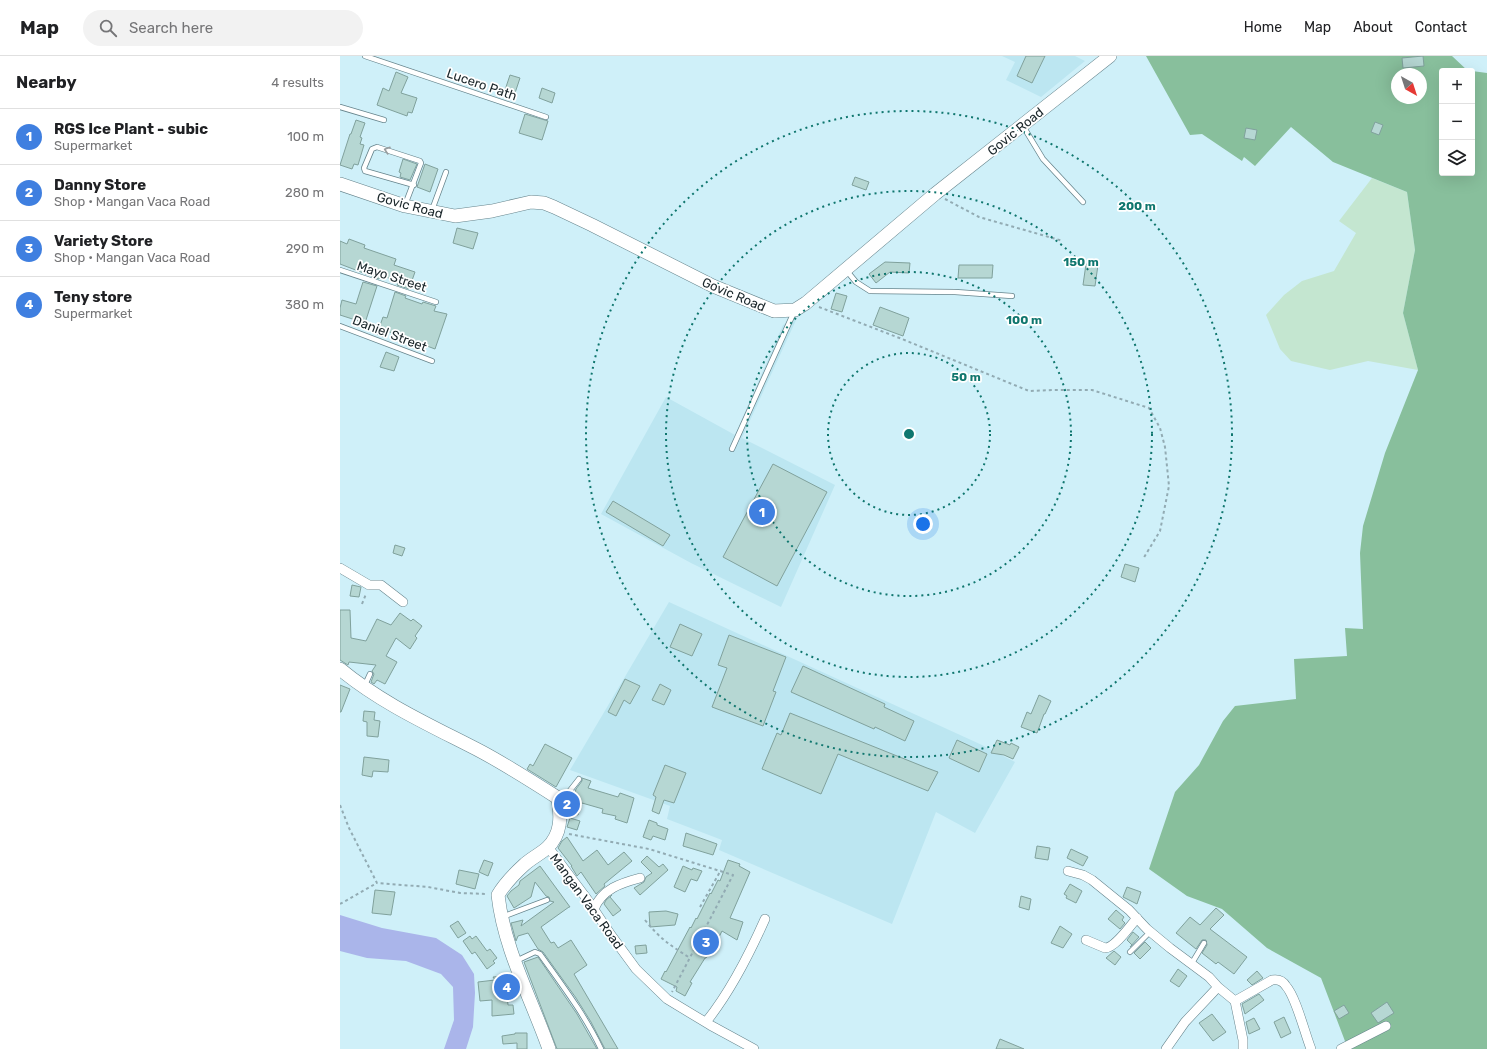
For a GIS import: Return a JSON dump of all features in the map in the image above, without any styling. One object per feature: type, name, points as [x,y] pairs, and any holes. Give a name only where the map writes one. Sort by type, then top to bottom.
[{"type":"main road","name":"Govic Road","points":[[340,184],[405,206],[455,216],[492,211],[531,202],[544,203],[592,225],[713,286],[774,311],[795,310],[806,303],[935,194],[1110,56]]},
{"type":"main road","points":[[340,669],[412,717],[484,753],[558,798]]},
{"type":"main road","name":"Mangan Vaca Road","points":[[548,847],[558,831],[561,815],[558,798]]},
{"type":"main road","points":[[548,847],[525,864],[507,881],[498,895],[501,918],[515,961],[549,1049]]},
{"type":"street","points":[[340,568],[369,585],[381,585],[404,602]]},
{"type":"street","name":"Mangan Vaca Road","points":[[548,847],[594,908],[611,935],[636,968],[667,1000],[754,1049]]},
{"type":"street","points":[[1068,871],[1083,875],[1092,880],[1129,910],[1150,932],[1192,963],[1235,1001],[1243,1040],[1243,1049]]},
{"type":"street","points":[[594,908],[597,900],[620,883],[640,878]]},
{"type":"street","points":[[1086,940],[1105,948],[1109,948],[1137,918]]},
{"type":"street","points":[[706,1022],[721,1004],[747,960],[765,919]]},
{"type":"street","points":[[1235,1001],[1272,980],[1282,982],[1287,986],[1294,1002],[1311,1049]]},
{"type":"street","points":[[1166,1049],[1185,1022],[1218,987]]},
{"type":"street","points":[[1341,1049],[1386,1026]]},
{"type":"lane","name":"Lucero Path","points":[[365,56],[372,57],[546,117]]},
{"type":"lane","points":[[340,107],[384,120]]},
{"type":"lane","points":[[1023,124],[1042,158],[1083,202]]},
{"type":"lane","points":[[405,206],[414,185],[421,163],[420,161],[377,147],[372,149],[364,168],[365,171],[414,185]]},
{"type":"lane","points":[[432,212],[446,172]]},
{"type":"lane","points":[[845,269],[856,282],[870,291],[955,292],[1012,296]]},
{"type":"lane","name":"Mayo Street","points":[[340,270],[436,302]]},
{"type":"lane","points":[[732,449],[795,310]]},
{"type":"lane","name":"Daniel Street","points":[[340,326],[432,361]]},
{"type":"lane","points":[[365,687],[370,674]]},
{"type":"lane","points":[[558,798],[563,797],[579,779]]},
{"type":"lane","points":[[501,918],[548,900]]},
{"type":"lane","points":[[1130,952],[1150,932]]},
{"type":"lane","points":[[1192,963],[1204,943]]},
{"type":"lane","points":[[515,961],[535,952],[540,954],[574,1002],[601,1049]]},
{"type":"path","points":[[935,194],[980,217],[1064,240]]},
{"type":"path","points":[[806,303],[902,339],[1028,391],[1092,390],[1149,408],[1160,428],[1166,447],[1169,486],[1160,531],[1143,559]]},
{"type":"path","points":[[340,805],[349,828],[377,883]]},
{"type":"path","points":[[558,831],[649,849],[721,870],[733,875],[691,958],[667,1000]]},
{"type":"path","points":[[700,908],[721,870]]},
{"type":"path","points":[[340,904],[377,883],[428,887],[460,893],[498,895]]},
{"type":"path","points":[[646,920],[655,932],[668,944],[691,958]]},
{"type":"shaded area","points":[[1002,56],[1075,56],[1085,61],[1041,97],[1006,80],[1015,62]]},
{"type":"shaded area","points":[[797,318],[742,438],[835,485],[781,607],[691,563],[601,514],[666,397],[735,435],[783,325]]},
{"type":"shaded area","points":[[669,602],[982,745],[1015,762],[975,833],[936,812],[892,924],[719,850],[722,840],[667,819],[670,806],[570,770]]},
{"type":"green space","points":[[1146,56],[1452,56],[1465,68],[1439,68],[1439,176],[1475,176],[1475,71],[1487,73],[1487,1049],[1348,1049],[1321,978],[1267,948],[1222,909],[1187,896],[1149,869],[1175,792],[1199,765],[1223,721],[1235,706],[1296,699],[1294,659],[1347,656],[1345,628],[1363,629],[1360,553],[1363,526],[1385,453],[1418,370],[1403,313],[1415,250],[1407,192],[1333,162],[1291,127],[1255,166],[1244,157],[1242,161],[1202,134],[1190,135]]},
{"type":"green space","points":[[1372,178],[1407,192],[1415,250],[1403,313],[1418,370],[1368,361],[1330,370],[1291,361],[1280,349],[1266,315],[1284,295],[1302,281],[1334,271],[1356,233],[1339,221]]},
{"type":"water","points":[[340,915],[382,928],[436,938],[462,955],[474,974],[475,993],[473,1027],[466,1049],[444,1049],[454,1020],[453,987],[441,974],[406,961],[367,958],[340,951]]},
{"type":"building","points":[[1026,56],[1045,56],[1032,83],[1017,76]]},
{"type":"building","points":[[1423,56],[1424,66],[1403,68],[1402,58]]},
{"type":"building","points":[[396,72],[408,77],[401,93],[417,98],[412,113],[408,112],[407,116],[377,105],[383,88],[389,91]]},
{"type":"building","points":[[510,75],[520,78],[515,93],[505,90]]},
{"type":"building","points":[[542,88],[555,93],[552,103],[539,98]]},
{"type":"building","points":[[525,114],[548,121],[542,140],[519,133]]},
{"type":"building","points":[[356,120],[365,123],[360,137],[362,138],[360,144],[364,145],[358,165],[354,164],[352,169],[340,165]]},
{"type":"building","points":[[1375,122],[1383,125],[1379,135],[1371,132]]},
{"type":"building","points":[[1246,128],[1257,130],[1255,140],[1244,138]]},
{"type":"building","points":[[403,159],[417,164],[410,180],[400,177],[401,173],[399,172]]},
{"type":"building","points":[[425,164],[438,169],[430,192],[417,187]]},
{"type":"building","points":[[855,177],[869,182],[866,190],[852,185]]},
{"type":"building","points":[[457,228],[478,233],[473,249],[453,243]]},
{"type":"building","points":[[349,239],[365,245],[364,248],[396,259],[394,265],[415,272],[409,289],[397,285],[398,282],[381,275],[379,279],[340,264],[340,241],[347,244]]},
{"type":"building","points":[[885,262],[910,263],[909,273],[890,272],[876,283],[869,274]]},
{"type":"building","points":[[1086,264],[1098,265],[1095,286],[1083,285]]},
{"type":"building","points":[[959,265],[993,265],[992,278],[958,278]]},
{"type":"building","points":[[363,282],[377,286],[365,323],[340,315],[342,300],[356,304]]},
{"type":"building","points":[[395,292],[406,296],[405,298],[422,304],[423,302],[436,306],[434,311],[447,314],[435,349],[387,331],[385,337],[377,334],[383,317],[387,318]]},
{"type":"building","points":[[836,293],[847,296],[842,312],[831,309]]},
{"type":"building","points":[[880,307],[909,318],[903,336],[873,325]]},
{"type":"building","points":[[386,352],[399,357],[394,371],[380,367]]},
{"type":"building","points":[[773,464],[827,492],[777,586],[723,557]]},
{"type":"building","points":[[613,501],[670,535],[663,546],[606,512]]},
{"type":"building","points":[[395,545],[405,548],[402,556],[393,553]]},
{"type":"building","points":[[1125,564],[1139,568],[1135,582],[1121,577]]},
{"type":"building","points":[[352,585],[361,587],[359,597],[350,596]]},
{"type":"building","points":[[340,610],[350,610],[351,638],[366,641],[377,619],[391,625],[400,613],[411,621],[413,619],[422,626],[415,636],[417,638],[410,649],[396,638],[386,656],[397,662],[385,684],[377,680],[374,684],[371,682],[374,674],[372,671],[376,665],[349,662],[348,665],[340,660]]},
{"type":"building","points":[[680,624],[702,634],[692,656],[670,647]]},
{"type":"building","points":[[729,635],[786,657],[773,691],[776,692],[763,726],[712,707],[727,668],[718,665]]},
{"type":"building","points":[[803,666],[885,704],[884,707],[914,721],[905,741],[875,727],[874,729],[791,692]]},
{"type":"building","points":[[625,679],[640,686],[630,704],[624,700],[616,716],[608,712]]},
{"type":"building","points":[[660,684],[671,690],[664,705],[652,700]]},
{"type":"building","points":[[340,685],[350,689],[341,712],[340,712]]},
{"type":"building","points":[[1039,695],[1051,701],[1044,714],[1037,733],[1021,727],[1027,712],[1031,714]]},
{"type":"building","points":[[364,711],[375,712],[374,720],[380,721],[378,737],[367,736],[367,722],[363,721]]},
{"type":"building","points":[[790,713],[938,772],[928,791],[838,754],[821,794],[762,769],[777,733],[781,735]]},
{"type":"building","points":[[957,740],[987,754],[979,772],[949,758]]},
{"type":"building","points":[[997,740],[1010,745],[1011,743],[1019,747],[1013,759],[1004,755],[991,753]]},
{"type":"building","points":[[545,744],[572,758],[556,787],[527,769],[530,764],[533,766]]},
{"type":"building","points":[[364,757],[389,760],[388,772],[373,771],[372,777],[362,775]]},
{"type":"building","points":[[665,765],[686,773],[674,803],[664,800],[659,814],[652,811],[656,797],[653,795]]},
{"type":"building","points":[[582,778],[591,781],[588,788],[618,797],[620,793],[634,798],[627,823],[615,819],[616,816],[602,813],[603,809],[582,803],[578,815],[568,812],[567,803],[572,804],[576,789],[582,781]]},
{"type":"building","points":[[570,818],[580,821],[577,830],[567,827]]},
{"type":"building","points":[[649,820],[668,829],[665,840],[653,836],[651,840],[643,837]]},
{"type":"building","points":[[686,833],[717,844],[713,855],[683,846]]},
{"type":"building","points":[[567,837],[583,861],[597,850],[608,865],[624,852],[632,861],[604,884],[605,886],[596,894],[581,872],[577,876],[572,866],[558,848],[562,841]]},
{"type":"building","points":[[1037,846],[1050,848],[1048,860],[1035,858]]},
{"type":"building","points":[[1071,849],[1088,857],[1083,866],[1067,858]]},
{"type":"building","points":[[647,856],[659,867],[663,864],[668,870],[640,895],[634,888],[644,882],[646,877],[652,873],[641,862]]},
{"type":"building","points":[[484,860],[493,863],[488,876],[479,872]]},
{"type":"building","points":[[728,860],[740,864],[739,866],[750,872],[730,918],[743,922],[737,940],[722,931],[713,949],[712,948],[705,958],[690,982],[692,983],[685,996],[676,991],[677,987],[661,979],[690,927],[691,928],[696,918],[697,919],[710,893],[711,894],[718,880],[720,881]]},
{"type":"building","points":[[540,866],[570,907],[541,927],[551,943],[554,942],[558,948],[571,940],[587,965],[574,974],[618,1049],[605,1049],[576,998],[543,952],[538,949],[528,933],[518,936],[516,941],[511,923],[523,920],[521,926],[554,902],[550,901],[549,897],[546,896],[535,882],[531,897],[514,908],[507,896],[519,885],[520,881]]},
{"type":"building","points":[[683,866],[692,870],[693,868],[702,871],[697,881],[691,879],[685,892],[674,887]]},
{"type":"building","points":[[459,870],[479,874],[475,889],[456,884]]},
{"type":"building","points":[[1070,884],[1082,891],[1076,903],[1066,898],[1067,896],[1064,894]]},
{"type":"building","points":[[1127,887],[1141,892],[1137,904],[1123,897]]},
{"type":"building","points":[[375,890],[395,892],[391,915],[372,913]]},
{"type":"building","points":[[612,895],[610,897],[621,910],[613,916],[604,904],[606,900]]},
{"type":"building","points":[[1021,896],[1031,899],[1029,910],[1019,907]]},
{"type":"building","points":[[1216,908],[1224,915],[1210,929],[1247,957],[1234,974],[1218,962],[1216,964],[1202,953],[1207,945],[1206,940],[1202,940],[1196,949],[1176,933],[1190,917],[1200,925]]},
{"type":"building","points":[[1116,910],[1124,917],[1122,920],[1125,923],[1120,929],[1108,919]]},
{"type":"building","points":[[666,911],[678,914],[675,925],[650,927],[649,912]]},
{"type":"building","points":[[458,921],[466,933],[458,938],[450,926]]},
{"type":"building","points":[[1060,926],[1072,934],[1063,948],[1051,943]]},
{"type":"building","points":[[1133,932],[1139,937],[1132,945],[1127,940]]},
{"type":"building","points":[[470,936],[472,939],[476,936],[487,951],[490,949],[497,958],[493,961],[495,963],[487,969],[475,952],[472,954],[463,941]]},
{"type":"building","points":[[1145,942],[1151,948],[1140,959],[1134,953]]},
{"type":"building","points":[[646,945],[647,953],[636,954],[635,946]]},
{"type":"building","points":[[1114,951],[1121,957],[1115,965],[1106,958]]},
{"type":"building","points":[[538,957],[577,1014],[597,1049],[557,1049],[524,962]]},
{"type":"building","points":[[1178,969],[1187,976],[1179,987],[1170,981]]},
{"type":"building","points":[[1257,971],[1263,978],[1252,985],[1247,980]]},
{"type":"building","points":[[505,976],[508,1005],[513,1005],[514,1014],[492,1016],[492,1000],[480,1001],[478,982],[495,980],[493,977]]},
{"type":"building","points":[[1259,994],[1264,1000],[1245,1014],[1242,1004]]},
{"type":"building","points":[[1387,1002],[1394,1013],[1378,1023],[1371,1013]]},
{"type":"building","points":[[1344,1005],[1349,1013],[1339,1019],[1334,1011]]},
{"type":"building","points":[[1212,1014],[1226,1032],[1213,1041],[1199,1023]]},
{"type":"building","points":[[1284,1017],[1291,1033],[1281,1038],[1274,1022]]},
{"type":"building","points":[[1254,1018],[1260,1029],[1249,1034],[1246,1022]]},
{"type":"building","points":[[515,1033],[527,1033],[527,1049],[517,1049],[517,1043],[503,1044],[502,1036]]},
{"type":"building","points":[[1000,1039],[1024,1049],[996,1049]]},
{"type":"place","name":"RGS Ice Plant - subic","points":[[762,512]]},
{"type":"place","name":"Danny Store","points":[[567,804]]},
{"type":"place","name":"Variety Store","points":[[706,942]]},
{"type":"place","name":"Teny store","points":[[507,987]]}]
